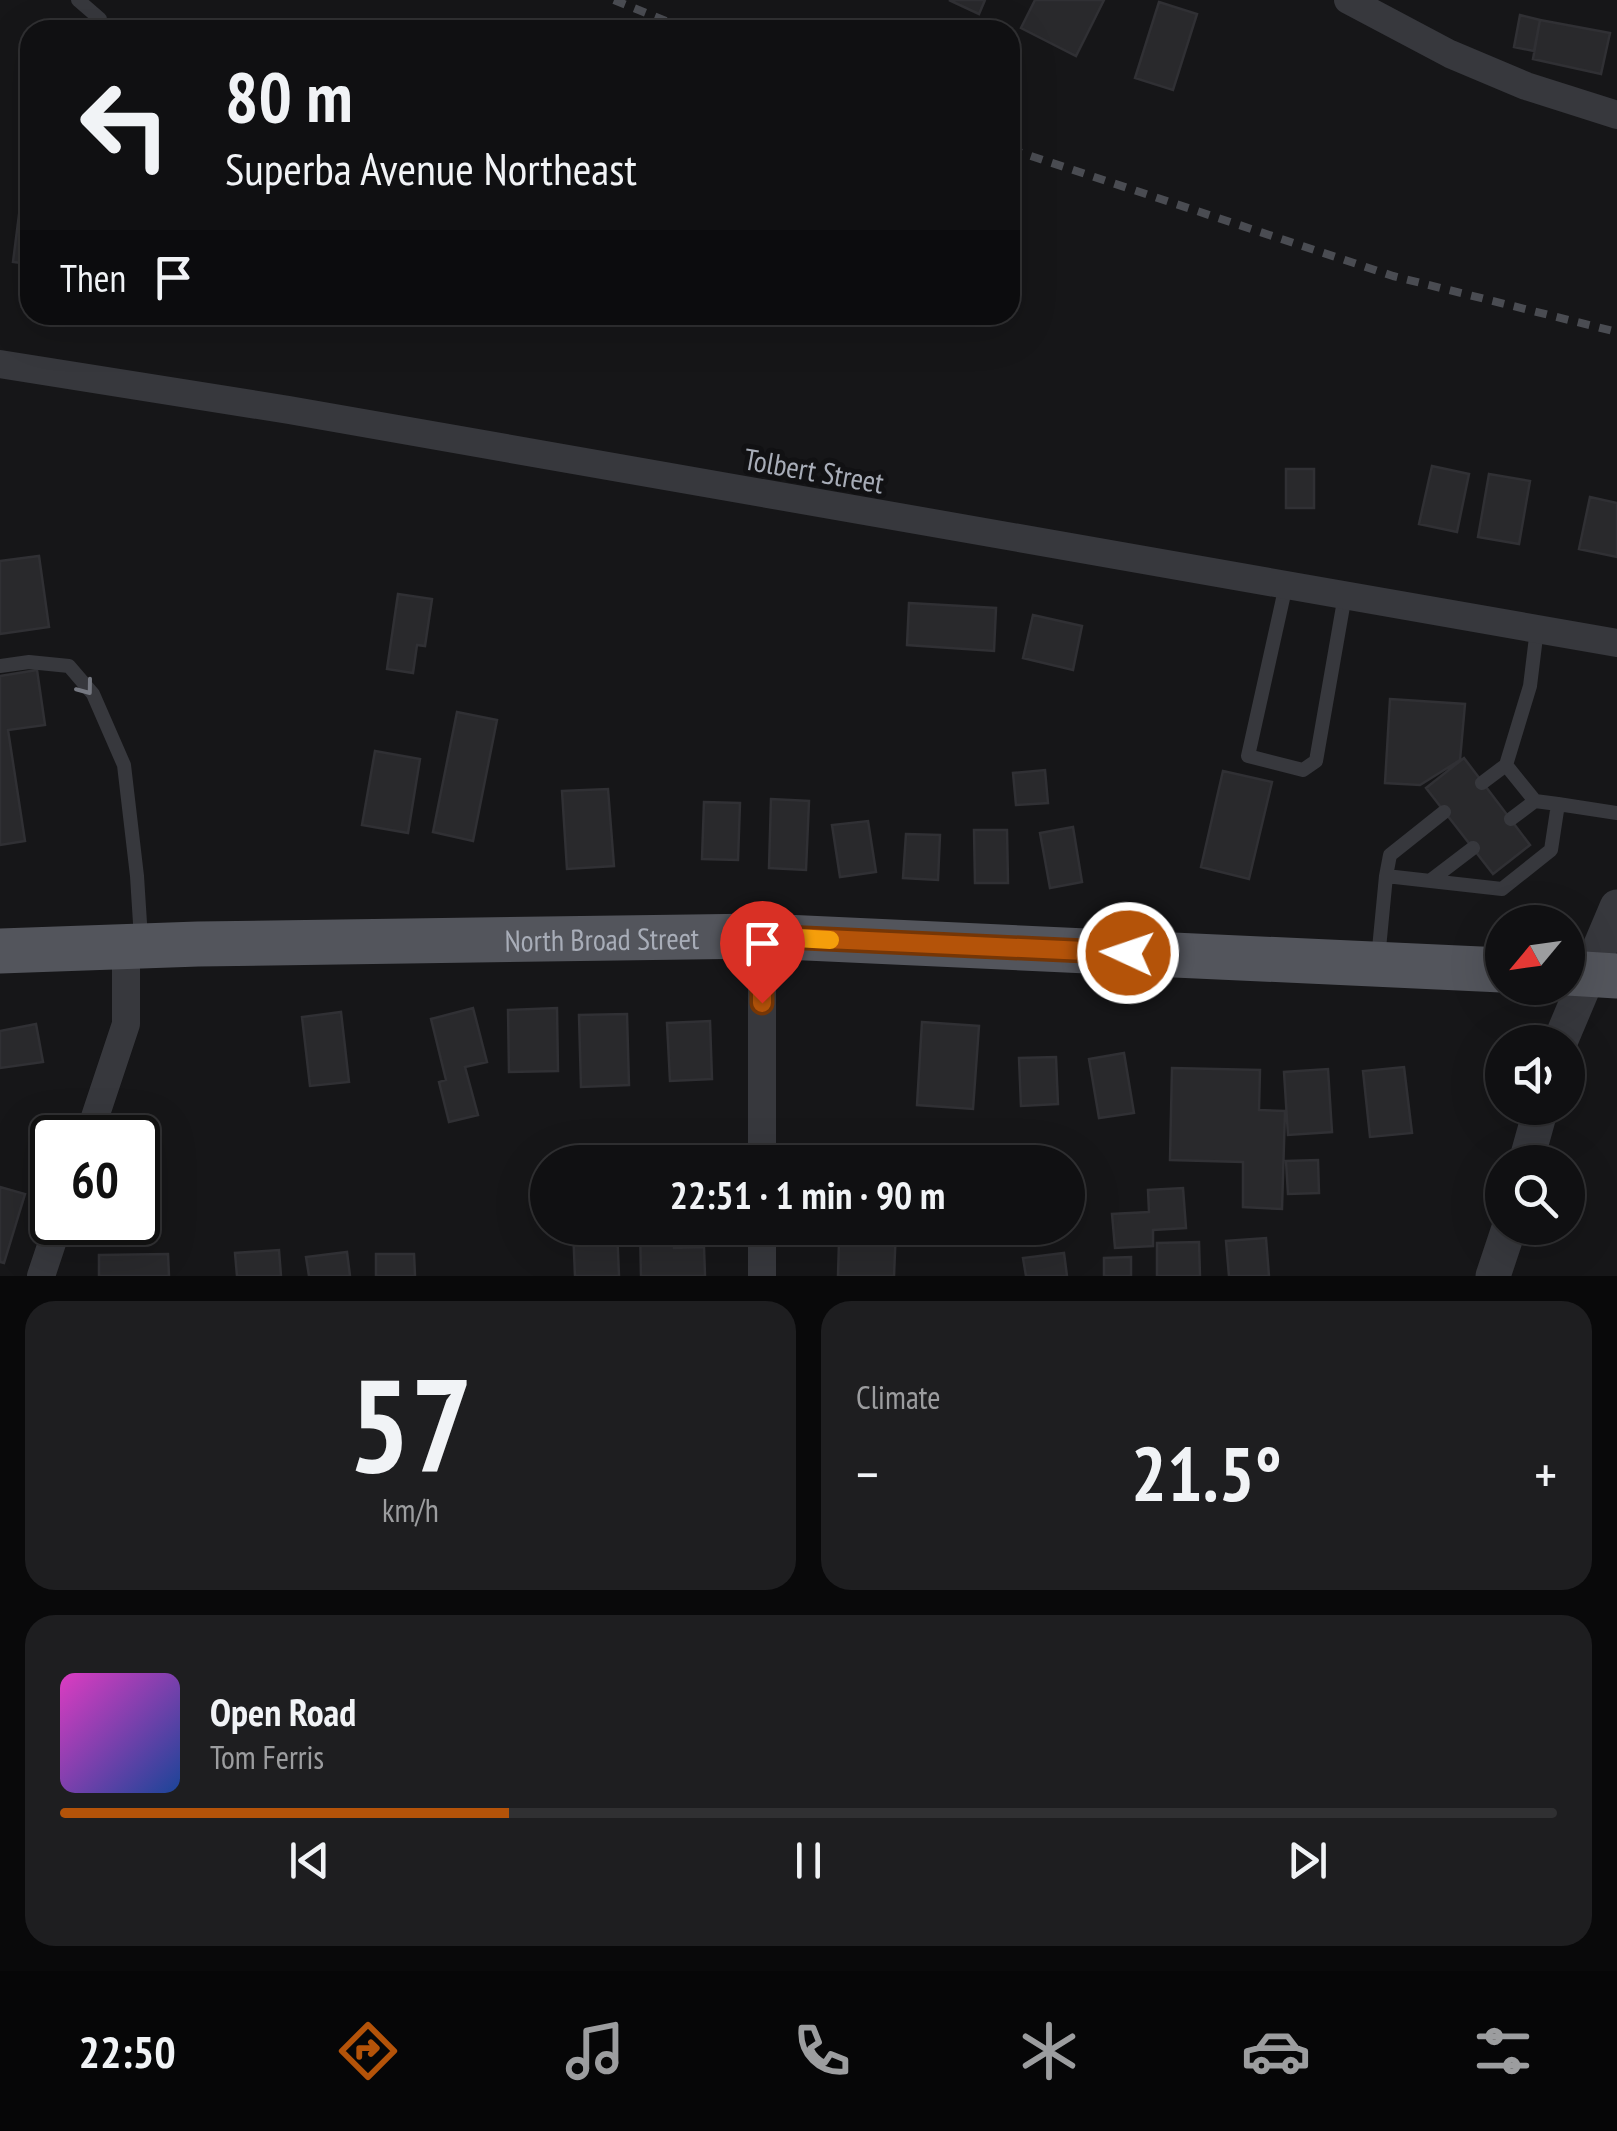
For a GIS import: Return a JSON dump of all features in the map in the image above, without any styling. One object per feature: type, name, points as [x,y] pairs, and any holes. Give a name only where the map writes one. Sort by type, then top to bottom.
[{"type":"main road","name":"North Broad Street","points":[[0,951],[762,936],[1485,969]]},
{"type":"street","points":[[1348,0],[1450,54],[1526,86],[1617,114]]},
{"type":"street","name":"Tolbert Street","points":[[0,364],[309,414],[1617,643]]},
{"type":"street","points":[[1568,1025],[1617,907]]},
{"type":"street","points":[[762,936],[762,1145]]},
{"type":"street","points":[[96,1115],[126,1024],[134,946]]},
{"type":"street","points":[[41,1276],[51,1245]]},
{"type":"street","points":[[762,1245],[762,1276]]},
{"type":"street","points":[[1494,1276],[1504,1245]]},
{"type":"lane","points":[[78,0],[100,19]]},
{"type":"lane","points":[[1286,586],[1248,756],[1303,770],[1316,762],[1345,595]]},
{"type":"lane","points":[[1482,783],[1506,765],[1530,686],[1538,629]]},
{"type":"lane","points":[[0,666],[29,662],[69,666],[94,694],[124,765],[136,876],[134,946]]},
{"type":"lane","points":[[1506,765],[1536,801],[1617,814]]},
{"type":"lane","points":[[1511,819],[1536,801]]},
{"type":"lane","points":[[1386,876],[1502,889],[1550,850],[1558,804]]},
{"type":"lane","points":[[1378,964],[1390,855],[1444,812]]},
{"type":"lane","points":[[1431,880],[1473,848]]},
{"type":"building","points":[[949,0],[985,0],[979,14]]},
{"type":"building","points":[[1035,0],[1104,0],[1076,56],[1021,28]]},
{"type":"building","points":[[1159,2],[1197,14],[1173,90],[1135,78]]},
{"type":"building","points":[[1520,15],[1540,20],[1534,51],[1514,47]]},
{"type":"building","points":[[1540,20],[1610,33],[1601,74],[1533,59]]},
{"type":"building","points":[[20,207],[20,263],[13,262]]},
{"type":"building","points":[[1432,466],[1469,474],[1457,532],[1419,524]]},
{"type":"building","points":[[1286,469],[1314,469],[1314,508],[1286,508]]},
{"type":"building","points":[[1489,474],[1530,481],[1519,544],[1478,537]]},
{"type":"building","points":[[1590,497],[1617,503],[1617,557],[1579,549]]},
{"type":"building","points":[[39,556],[49,627],[0,634],[0,561]]},
{"type":"building","points":[[398,594],[432,599],[425,646],[417,645],[413,673],[387,669]]},
{"type":"building","points":[[909,603],[996,608],[994,651],[907,645]]},
{"type":"building","points":[[1033,615],[1082,626],[1073,670],[1023,658]]},
{"type":"building","points":[[37,670],[45,725],[8,730],[25,841],[0,845],[0,676]]},
{"type":"building","points":[[1390,699],[1465,704],[1460,760],[1420,785],[1385,783]]},
{"type":"building","points":[[457,712],[497,720],[473,841],[433,832]]},
{"type":"building","points":[[375,751],[420,759],[408,833],[362,825]]},
{"type":"building","points":[[1464,758],[1530,845],[1493,874],[1426,788]]},
{"type":"building","points":[[1045,770],[1048,803],[1016,805],[1013,773]]},
{"type":"building","points":[[1223,771],[1272,782],[1249,879],[1201,867]]},
{"type":"building","points":[[608,789],[614,866],[567,869],[562,791]]},
{"type":"building","points":[[771,799],[809,801],[806,870],[769,868]]},
{"type":"building","points":[[704,802],[740,803],[738,860],[702,859]]},
{"type":"building","points":[[868,821],[876,872],[840,877],[832,825]]},
{"type":"building","points":[[1073,827],[1082,882],[1050,888],[1040,833]]},
{"type":"building","points":[[974,830],[1007,830],[1008,883],[975,883]]},
{"type":"building","points":[[906,834],[940,835],[938,880],[903,878]]},
{"type":"building","points":[[473,1008],[487,1062],[465,1067],[478,1115],[449,1122],[439,1082],[446,1080],[431,1019]]},
{"type":"building","points":[[557,1008],[558,1071],[509,1072],[508,1010]]},
{"type":"building","points":[[341,1012],[349,1082],[310,1086],[302,1017]]},
{"type":"building","points":[[627,1014],[629,1085],[581,1087],[579,1015]]},
{"type":"building","points":[[710,1021],[712,1079],[670,1081],[667,1023]]},
{"type":"building","points":[[922,1022],[979,1026],[973,1109],[917,1105]]},
{"type":"building","points":[[36,1024],[43,1062],[0,1068],[0,1031]]},
{"type":"building","points":[[1124,1053],[1134,1113],[1099,1118],[1089,1059]]},
{"type":"building","points":[[1056,1057],[1058,1104],[1021,1106],[1019,1058]]},
{"type":"building","points":[[1404,1067],[1412,1133],[1370,1137],[1363,1071]]},
{"type":"building","points":[[1172,1068],[1260,1070],[1259,1110],[1285,1111],[1282,1209],[1243,1207],[1243,1162],[1170,1160]]},
{"type":"building","points":[[1328,1069],[1332,1132],[1288,1135],[1284,1072]]},
{"type":"building","points":[[1318,1160],[1319,1193],[1288,1194],[1286,1161]]},
{"type":"building","points":[[0,1187],[25,1194],[4,1263],[0,1262]]},
{"type":"building","points":[[1183,1188],[1186,1228],[1153,1230],[1153,1246],[1115,1248],[1112,1214],[1149,1212],[1148,1190]]},
{"type":"building","points":[[1266,1238],[1269,1276],[1229,1276],[1226,1241]]},
{"type":"building","points":[[1199,1242],[1200,1276],[1157,1276],[1157,1243]]},
{"type":"building","points":[[574,1245],[618,1245],[619,1276],[575,1276]]},
{"type":"building","points":[[640,1245],[704,1247],[705,1276],[641,1276]]},
{"type":"building","points":[[839,1245],[895,1245],[894,1276],[838,1276]]},
{"type":"building","points":[[279,1250],[281,1276],[237,1276],[235,1253]]},
{"type":"building","points":[[347,1252],[350,1276],[309,1276],[306,1257]]},
{"type":"building","points":[[1064,1253],[1067,1276],[1026,1276],[1023,1258]]},
{"type":"building","points":[[168,1254],[169,1276],[99,1276],[99,1255]]},
{"type":"building","points":[[376,1254],[414,1254],[415,1276],[376,1276]]},
{"type":"building","points":[[1131,1257],[1131,1276],[1104,1276],[1104,1258]]},
{"type":"railway","points":[[614,0],[663,20]]},
{"type":"railway","points":[[1020,152],[1393,276],[1617,332]]},
{"type":"slow traffic","points":[[762,955],[762,936],[830,940]]},
{"type":"route","points":[[762,1003],[762,936],[1128,953]]}]
